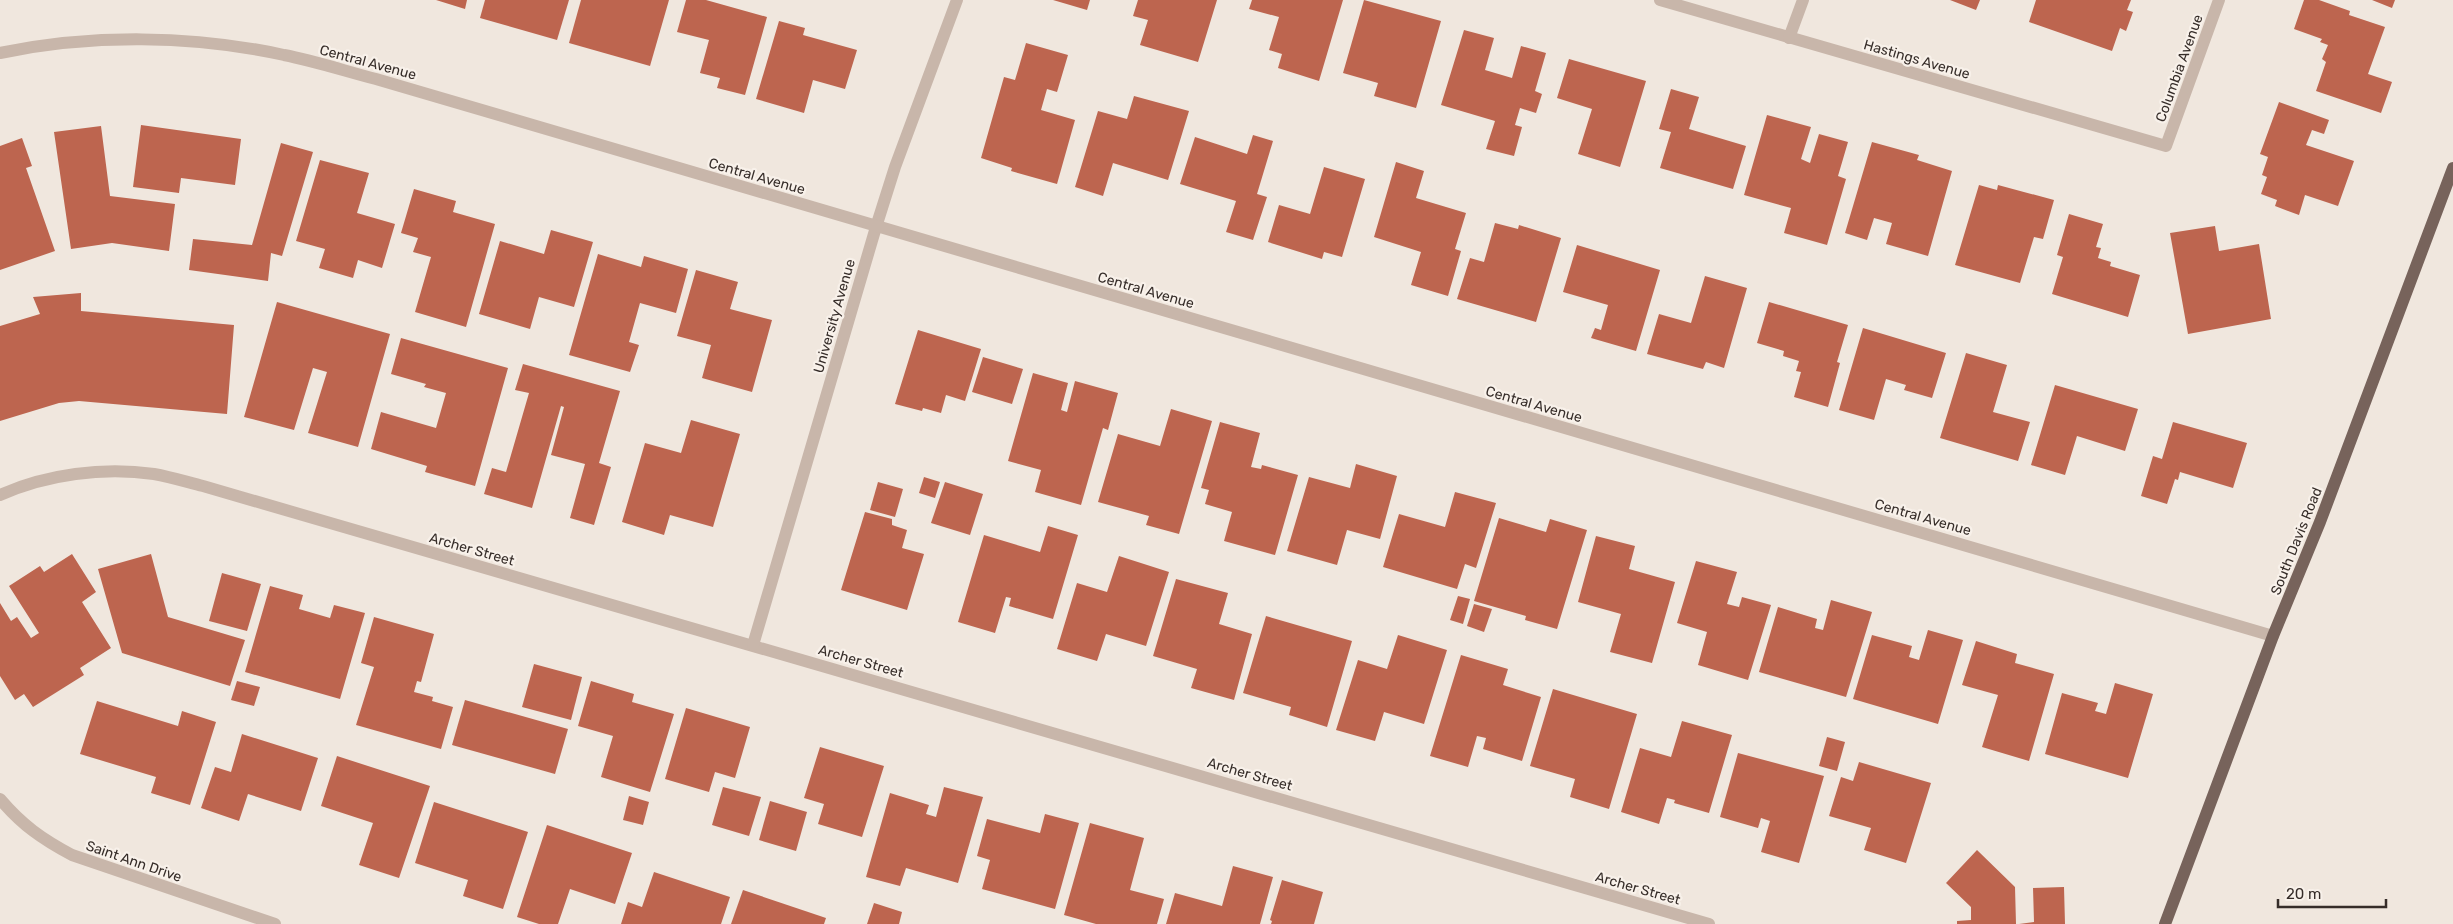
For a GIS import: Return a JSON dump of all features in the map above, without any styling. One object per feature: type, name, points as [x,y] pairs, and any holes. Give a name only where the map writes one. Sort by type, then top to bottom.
[{"type":"main road","name":"South Davis Road","points":[[2165,924],[2273,636],[2320,522],[2453,168]]},
{"type":"street","name":"University Avenue","points":[[753,645],[876,227],[895,167],[957,0]]},
{"type":"street","name":"Hastings Avenue","points":[[1660,0],[2166,146]]},
{"type":"street","points":[[1789,38],[1803,0]]},
{"type":"street","name":"Columbia Avenue","points":[[2166,146],[2219,0]]},
{"type":"street","name":"Central Avenue","points":[[0,53],[81,41],[143,39],[208,44],[283,54],[385,82],[2273,636]]},
{"type":"street","name":"Archer Street","points":[[0,495],[56,477],[108,472],[154,474],[203,486],[1709,924]]},
{"type":"street","name":"Saint Ann Drive","points":[[0,799],[16,818],[41,839],[72,856],[275,924]]},
{"type":"building","points":[[436,0],[467,0],[465,9]]},
{"type":"building","points":[[485,0],[569,0],[557,40],[480,18]]},
{"type":"building","points":[[581,0],[669,0],[650,66],[569,43]]},
{"type":"building","points":[[686,0],[706,0],[767,17],[745,95],[717,88],[720,78],[700,73],[709,40],[677,32]]},
{"type":"building","points":[[1053,0],[1090,0],[1087,10]]},
{"type":"building","points":[[1138,0],[1217,0],[1198,62],[1140,45],[1148,20],[1133,16]]},
{"type":"building","points":[[1252,0],[1343,0],[1319,81],[1278,68],[1282,54],[1269,50],[1279,17],[1249,9]]},
{"type":"building","points":[[1364,0],[1441,21],[1416,108],[1374,96],[1378,83],[1343,73]]},
{"type":"building","points":[[1950,0],[1980,0],[1976,10]]},
{"type":"building","points":[[2036,0],[2131,0],[2127,10],[2133,12],[2126,31],[2120,28],[2112,51],[2029,22]]},
{"type":"building","points":[[2304,0],[2319,0],[2350,11],[2349,15],[2385,27],[2368,74],[2392,82],[2381,113],[2316,91],[2326,62],[2322,59],[2328,45],[2320,42],[2322,39],[2294,29]]},
{"type":"building","points":[[2372,0],[2395,0],[2392,8]]},
{"type":"building","points":[[779,21],[805,28],[803,35],[857,50],[845,89],[813,80],[804,113],[756,99]]},
{"type":"building","points":[[1464,30],[1494,38],[1485,70],[1512,78],[1521,46],[1546,53],[1535,91],[1542,94],[1536,113],[1520,108],[1515,125],[1522,127],[1514,156],[1486,149],[1495,121],[1441,105]]},
{"type":"building","points":[[1026,43],[1068,55],[1057,92],[1047,89],[1041,110],[1075,120],[1057,184],[1011,171],[1012,168],[981,158],[1004,77],[1015,80]]},
{"type":"building","points":[[1569,59],[1646,81],[1620,167],[1578,154],[1592,109],[1557,98]]},
{"type":"building","points":[[1671,89],[1699,97],[1689,129],[1746,146],[1733,189],[1660,168],[1671,132],[1659,129]]},
{"type":"building","points":[[1134,96],[1189,111],[1168,180],[1113,163],[1103,196],[1075,187],[1098,111],[1127,119]]},
{"type":"building","points":[[2279,102],[2329,120],[2324,134],[2312,130],[2306,145],[2354,161],[2338,206],[2305,195],[2299,215],[2275,206],[2277,200],[2261,194],[2267,177],[2262,175],[2268,157],[2260,154]]},
{"type":"building","points":[[1767,115],[1811,127],[1801,159],[1810,163],[1819,134],[1848,142],[1838,176],[1846,179],[1827,245],[1784,233],[1791,208],[1744,195]]},
{"type":"building","points":[[141,125],[241,139],[235,185],[181,178],[179,193],[133,187]]},
{"type":"building","points":[[101,126],[110,196],[175,204],[169,251],[112,243],[71,249],[54,132]]},
{"type":"building","points":[[1253,135],[1273,141],[1257,194],[1267,197],[1253,240],[1226,232],[1236,201],[1180,184],[1195,137],[1247,154]]},
{"type":"building","points":[[22,138],[32,166],[26,168],[55,251],[0,270],[0,146]]},
{"type":"building","points":[[1872,142],[1919,155],[1917,160],[1952,171],[1928,256],[1886,244],[1892,223],[1874,218],[1867,240],[1845,233]]},
{"type":"building","points":[[281,143],[313,152],[282,256],[271,253],[268,281],[189,270],[193,239],[252,245]]},
{"type":"building","points":[[320,160],[369,173],[357,213],[395,224],[382,268],[358,260],[353,278],[319,268],[325,249],[296,241]]},
{"type":"building","points":[[1396,162],[1424,171],[1416,198],[1466,213],[1455,249],[1461,251],[1448,296],[1411,285],[1421,252],[1374,237]]},
{"type":"building","points":[[1324,167],[1365,179],[1342,257],[1324,252],[1322,259],[1268,242],[1279,205],[1310,214]]},
{"type":"building","points":[[1979,185],[1997,190],[1998,185],[2054,200],[2043,239],[2034,237],[2020,283],[1955,265]]},
{"type":"building","points":[[414,189],[456,201],[453,212],[495,224],[466,327],[415,312],[431,257],[413,252],[418,238],[401,233]]},
{"type":"building","points":[[2069,214],[2103,224],[2096,247],[2101,248],[2098,258],[2111,262],[2110,266],[2140,275],[2128,317],[2052,294],[2063,257],[2057,255]]},
{"type":"building","points":[[1495,223],[1518,229],[1519,225],[1561,238],[1536,322],[1457,299],[1470,258],[1484,262]]},
{"type":"building","points":[[2215,226],[2219,251],[2259,244],[2271,319],[2188,334],[2170,233]]},
{"type":"building","points":[[551,230],[593,242],[574,307],[539,297],[530,329],[479,314],[500,241],[544,254]]},
{"type":"building","points":[[1577,245],[1660,270],[1636,351],[1591,338],[1595,328],[1601,330],[1608,305],[1563,292]]},
{"type":"building","points":[[598,254],[641,267],[644,256],[688,269],[676,313],[640,303],[629,342],[639,345],[630,372],[569,355]]},
{"type":"building","points":[[696,270],[738,282],[730,309],[772,320],[752,392],[702,378],[711,345],[677,336]]},
{"type":"building","points":[[1705,276],[1747,288],[1724,368],[1706,362],[1703,369],[1647,354],[1659,314],[1691,323]]},
{"type":"building","points":[[81,293],[81,311],[234,325],[227,414],[79,401],[59,403],[0,421],[0,326],[40,314],[33,297]]},
{"type":"building","points":[[277,302],[390,334],[358,447],[308,433],[327,372],[313,368],[294,430],[244,417]]},
{"type":"building","points":[[1769,302],[1848,325],[1837,362],[1840,363],[1828,407],[1794,397],[1801,372],[1796,371],[1799,361],[1783,356],[1784,351],[1757,343]]},
{"type":"building","points":[[1863,328],[1946,353],[1932,398],[1904,390],[1906,385],[1886,379],[1874,420],[1839,410]]},
{"type":"building","points":[[918,330],[981,349],[965,401],[946,395],[941,413],[923,408],[922,411],[895,404]]},
{"type":"building","points":[[401,338],[508,368],[475,486],[425,472],[427,466],[371,449],[381,412],[436,428],[446,393],[424,387],[426,384],[391,374]]},
{"type":"building","points":[[1966,353],[2007,365],[1993,412],[2030,422],[2018,461],[1940,438]]},
{"type":"building","points":[[983,357],[1023,369],[1012,404],[972,392]]},
{"type":"building","points":[[523,364],[620,391],[599,463],[611,467],[594,525],[570,518],[585,464],[551,455],[564,407],[561,406],[532,508],[484,494],[492,468],[506,472],[529,393],[515,390]]},
{"type":"building","points":[[1033,373],[1068,383],[1061,410],[1067,412],[1075,381],[1118,393],[1108,430],[1103,428],[1081,505],[1035,492],[1041,470],[1008,461]]},
{"type":"building","points":[[2055,385],[2138,409],[2125,451],[2077,436],[2065,475],[2031,465]]},
{"type":"building","points":[[1171,409],[1212,421],[1179,534],[1146,525],[1149,516],[1098,502],[1118,434],[1160,446]]},
{"type":"building","points":[[691,420],[740,434],[713,527],[670,515],[664,535],[622,522],[645,443],[681,453]]},
{"type":"building","points":[[1220,422],[1260,433],[1251,467],[1261,469],[1262,465],[1298,475],[1275,555],[1224,541],[1232,512],[1205,504],[1209,490],[1201,488]]},
{"type":"building","points":[[2173,422],[2247,443],[2233,488],[2180,472],[2178,480],[2175,479],[2167,504],[2141,496],[2153,456],[2162,459]]},
{"type":"building","points":[[1356,464],[1397,476],[1380,539],[1347,530],[1337,565],[1287,551],[1309,477],[1350,488]]},
{"type":"building","points":[[924,477],[940,482],[935,498],[919,493]]},
{"type":"building","points":[[878,482],[903,489],[895,517],[870,510]]},
{"type":"building","points":[[945,482],[983,494],[970,535],[931,523]]},
{"type":"building","points":[[1455,492],[1496,503],[1476,568],[1465,564],[1457,589],[1383,567],[1399,514],[1445,527]]},
{"type":"building","points":[[865,512],[892,519],[892,525],[907,530],[902,548],[924,554],[907,610],[841,590]]},
{"type":"building","points":[[1499,518],[1546,532],[1550,519],[1587,530],[1557,629],[1525,620],[1526,616],[1474,601]]},
{"type":"building","points":[[1048,526],[1078,535],[1053,619],[1009,606],[1011,598],[1006,597],[995,633],[958,622],[984,535],[1040,552]]},
{"type":"building","points":[[1596,536],[1635,546],[1629,569],[1675,582],[1652,663],[1610,652],[1621,614],[1578,602]]},
{"type":"building","points":[[72,554],[96,592],[82,602],[111,648],[80,668],[84,675],[33,707],[24,694],[15,700],[0,676],[0,603],[11,621],[17,617],[31,638],[39,633],[9,586],[40,566],[44,572]]},
{"type":"building","points":[[151,554],[168,617],[245,640],[230,686],[122,653],[98,569]]},
{"type":"building","points":[[1119,556],[1169,572],[1146,646],[1106,634],[1097,661],[1057,649],[1077,583],[1107,592]]},
{"type":"building","points":[[1696,561],[1737,572],[1727,604],[1739,607],[1742,597],[1771,605],[1748,680],[1698,665],[1707,632],[1677,623]]},
{"type":"building","points":[[222,573],[261,584],[247,631],[209,621]]},
{"type":"building","points":[[1176,579],[1228,593],[1219,624],[1252,634],[1234,700],[1191,688],[1197,669],[1153,656]]},
{"type":"building","points":[[270,586],[303,595],[299,609],[330,618],[334,605],[365,613],[340,699],[245,672]]},
{"type":"building","points":[[1458,596],[1470,599],[1463,624],[1450,620]]},
{"type":"building","points":[[1831,600],[1872,612],[1846,697],[1759,672],[1778,607],[1817,619],[1815,628],[1823,630]]},
{"type":"building","points":[[1474,604],[1492,609],[1484,632],[1467,626]]},
{"type":"building","points":[[1266,616],[1352,641],[1327,727],[1289,715],[1291,707],[1243,693]]},
{"type":"building","points":[[374,617],[434,634],[421,682],[417,681],[414,692],[433,697],[432,701],[453,707],[441,749],[356,725],[374,667],[361,663]]},
{"type":"building","points":[[1928,630],[1963,640],[1938,724],[1853,699],[1872,635],[1912,646],[1909,657],[1919,660]]},
{"type":"building","points":[[1398,635],[1447,650],[1424,724],[1384,712],[1375,741],[1336,730],[1358,660],[1387,669]]},
{"type":"building","points":[[1976,641],[2017,654],[2015,663],[2054,674],[2029,761],[1982,747],[1998,695],[1962,685]]},
{"type":"building","points":[[1461,655],[1508,669],[1503,685],[1541,697],[1522,761],[1483,749],[1486,738],[1477,736],[1468,767],[1430,756]]},
{"type":"building","points":[[534,664],[582,677],[571,720],[522,707]]},
{"type":"building","points":[[237,681],[260,687],[254,706],[231,700]]},
{"type":"building","points":[[591,681],[634,694],[632,702],[674,714],[650,792],[601,777],[613,736],[578,726]]},
{"type":"building","points":[[2115,683],[2153,694],[2128,778],[2045,754],[2062,693],[2098,703],[2095,711],[2106,714]]},
{"type":"building","points":[[1553,689],[1637,714],[1609,809],[1570,797],[1575,779],[1530,766]]},
{"type":"building","points":[[465,700],[568,729],[555,774],[452,745]]},
{"type":"building","points":[[97,701],[178,726],[182,711],[216,722],[190,805],[151,793],[156,777],[80,754]]},
{"type":"building","points":[[686,708],[750,727],[735,778],[715,772],[709,792],[665,779]]},
{"type":"building","points":[[1682,721],[1732,735],[1709,813],[1674,803],[1675,800],[1667,798],[1659,824],[1621,812],[1640,748],[1671,757]]},
{"type":"building","points":[[242,734],[318,758],[301,811],[248,794],[239,821],[201,808],[215,767],[231,772]]},
{"type":"building","points":[[1827,737],[1845,742],[1837,771],[1819,766]]},
{"type":"building","points":[[820,747],[884,766],[862,837],[818,824],[824,804],[804,798]]},
{"type":"building","points":[[1738,753],[1824,776],[1799,863],[1761,852],[1770,821],[1761,818],[1758,828],[1720,817]]},
{"type":"building","points":[[337,756],[430,786],[399,878],[359,865],[373,823],[321,806]]},
{"type":"building","points":[[1859,762],[1931,783],[1906,863],[1864,850],[1871,828],[1829,816],[1841,777],[1853,781]]},
{"type":"building","points":[[723,787],[761,797],[749,836],[712,825]]},
{"type":"building","points":[[944,787],[983,797],[958,883],[906,868],[900,886],[866,877],[890,793],[929,805],[926,814],[936,817]]},
{"type":"building","points":[[629,796],[649,802],[643,825],[623,820]]},
{"type":"building","points":[[770,801],[807,812],[796,851],[759,840]]},
{"type":"building","points":[[434,802],[528,832],[503,909],[463,896],[468,880],[415,863]]},
{"type":"building","points":[[1045,814],[1079,823],[1055,909],[982,889],[990,860],[977,856],[987,819],[1040,833]]},
{"type":"building","points":[[1090,823],[1144,838],[1130,890],[1164,899],[1157,924],[1096,924],[1064,915]]},
{"type":"building","points":[[547,825],[632,853],[615,904],[570,889],[558,924],[539,924],[517,917]]},
{"type":"building","points":[[1977,850],[2015,887],[2016,924],[1957,924],[1957,921],[1971,920],[1971,907],[1946,883]]},
{"type":"building","points":[[1233,866],[1273,877],[1260,924],[1166,924],[1175,893],[1222,906]]},
{"type":"building","points":[[654,872],[730,897],[721,924],[621,924],[628,902],[642,907]]},
{"type":"building","points":[[1282,880],[1323,892],[1314,924],[1271,924],[1272,921],[1270,920]]},
{"type":"building","points":[[2064,887],[2065,924],[2019,924],[2034,922],[2033,888]]},
{"type":"building","points":[[743,890],[826,918],[824,924],[731,924]]},
{"type":"building","points":[[874,903],[902,912],[899,924],[867,924]]}]
